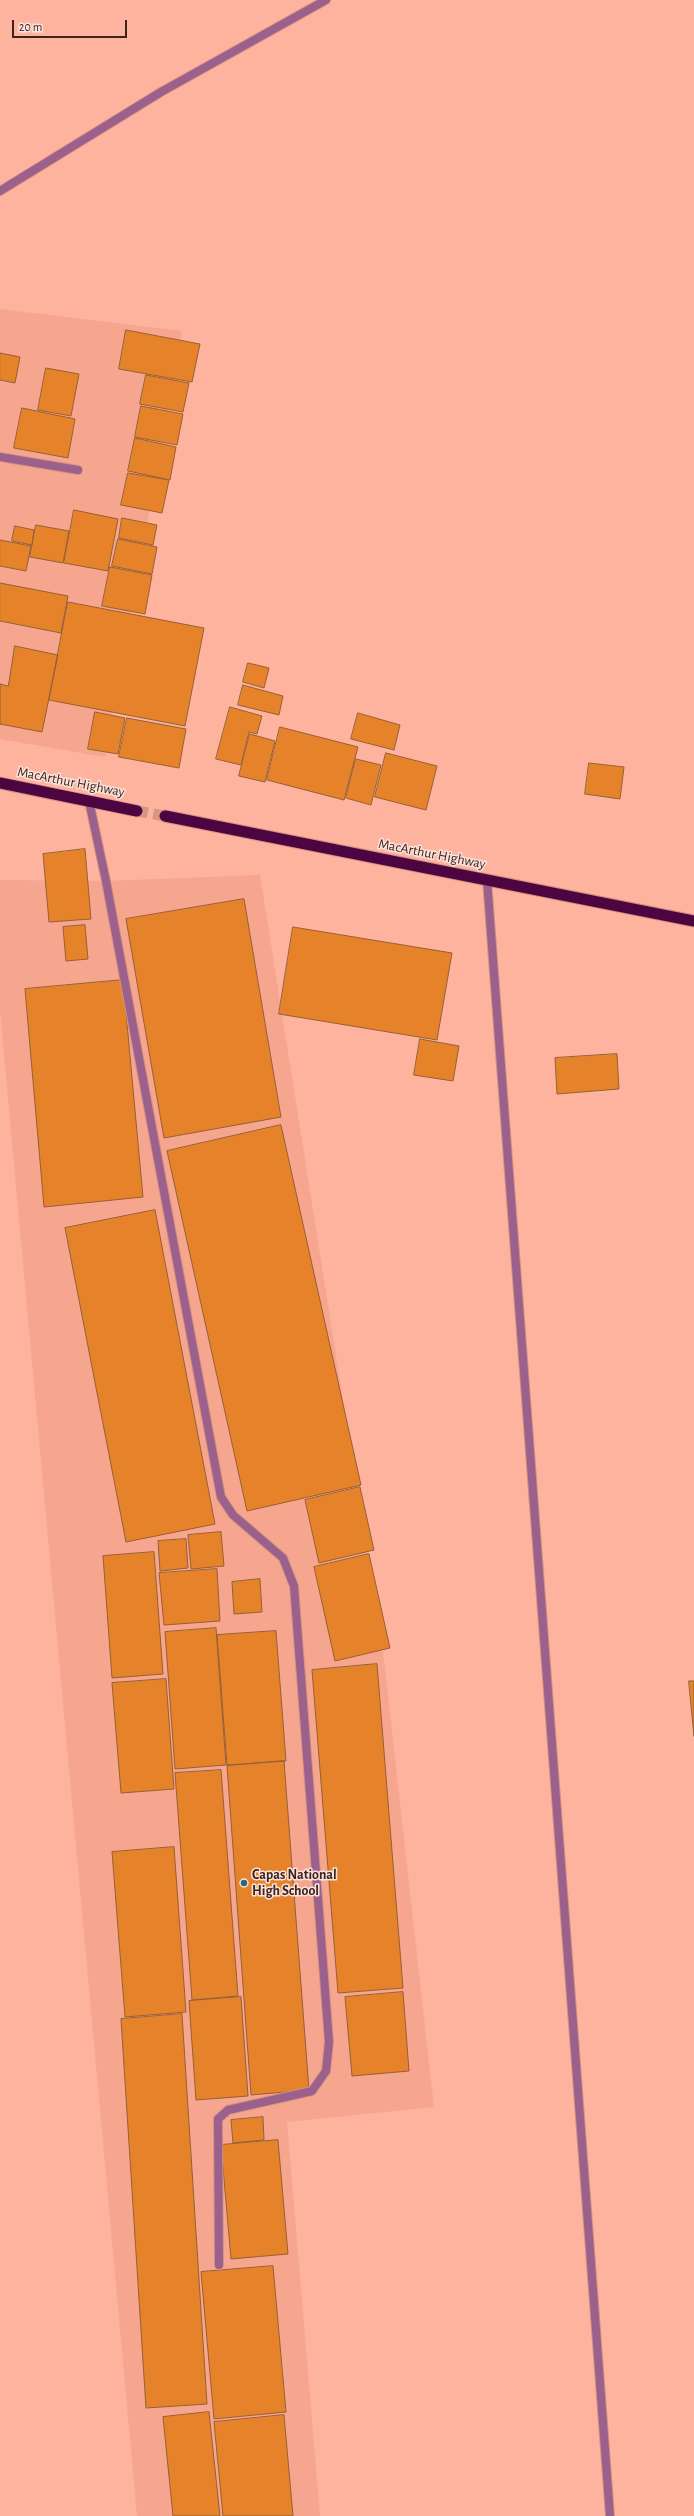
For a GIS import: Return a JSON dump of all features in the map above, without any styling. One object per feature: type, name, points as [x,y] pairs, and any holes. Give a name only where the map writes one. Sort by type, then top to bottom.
[{"type":"highway","name":"MacArthur Highway","points":[[0,783],[137,811]]},
{"type":"highway","name":"MacArthur Highway","points":[[165,816],[694,921]]},
{"type":"street","points":[[0,191],[162,92],[326,0]]},
{"type":"street","points":[[0,457],[78,470]]},
{"type":"street","points":[[89,801],[106,881],[221,1497],[233,1515],[283,1558],[294,1586],[329,2042],[326,2071],[312,2091],[228,2110],[218,2119],[219,2265]]},
{"type":"street","points":[[487,880],[610,2516]]},
{"type":"shaded area","points":[[0,309],[182,331],[105,757],[0,739]]},
{"type":"shaded area","name":"Capas National High School","points":[[260,875],[384,1659],[434,2107],[287,2122],[320,2516],[137,2516],[0,1011],[0,880],[106,881]]},
{"type":"building","points":[[126,330],[200,344],[192,382],[119,369]]},
{"type":"building","points":[[0,353],[20,357],[15,383],[0,380]]},
{"type":"building","points":[[46,368],[79,374],[71,416],[38,410]]},
{"type":"building","points":[[146,375],[189,383],[183,412],[140,404]]},
{"type":"building","points":[[141,406],[183,414],[177,445],[135,437]]},
{"type":"building","points":[[22,408],[75,419],[68,458],[14,448]]},
{"type":"building","points":[[135,438],[176,447],[170,480],[128,471]]},
{"type":"building","points":[[128,473],[169,480],[162,513],[121,505]]},
{"type":"building","points":[[74,510],[118,519],[108,571],[64,563]]},
{"type":"building","points":[[122,518],[157,525],[153,545],[119,538]]},
{"type":"building","points":[[36,525],[69,531],[63,563],[30,557]]},
{"type":"building","points":[[15,526],[34,530],[32,545],[12,541]]},
{"type":"building","points":[[118,539],[157,547],[152,574],[112,566]]},
{"type":"building","points":[[0,540],[31,546],[26,571],[0,566]]},
{"type":"building","points":[[110,567],[152,575],[145,614],[102,606]]},
{"type":"building","points":[[0,583],[68,596],[61,633],[0,621]]},
{"type":"building","points":[[68,602],[204,628],[185,726],[49,700]]},
{"type":"building","points":[[15,646],[58,655],[42,732],[0,724],[0,684],[8,686]]},
{"type":"building","points":[[248,663],[269,668],[264,688],[243,682]]},
{"type":"building","points":[[243,685],[283,696],[279,715],[238,705]]},
{"type":"building","points":[[230,707],[262,716],[257,734],[249,732],[241,765],[216,759]]},
{"type":"building","points":[[95,712],[125,718],[118,754],[88,749]]},
{"type":"building","points":[[358,713],[400,725],[394,750],[351,739]]},
{"type":"building","points":[[127,718],[186,729],[179,768],[119,757]]},
{"type":"building","points":[[280,727],[358,747],[344,800],[267,780]]},
{"type":"building","points":[[250,734],[275,741],[265,782],[239,776]]},
{"type":"building","points":[[386,753],[437,766],[426,810],[375,797]]},
{"type":"building","points":[[356,759],[381,765],[371,805],[346,798]]},
{"type":"building","points":[[589,763],[624,767],[620,799],[585,794]]},
{"type":"building","points":[[85,849],[91,919],[49,922],[43,854]]},
{"type":"building","points":[[244,899],[281,1117],[164,1138],[126,919]]},
{"type":"building","points":[[85,925],[88,959],[66,961],[63,927]]},
{"type":"building","points":[[293,927],[452,953],[437,1040],[279,1014]]},
{"type":"building","points":[[123,980],[143,1197],[44,1207],[25,989]]},
{"type":"building","points":[[420,1039],[459,1046],[453,1081],[414,1075]]},
{"type":"building","points":[[617,1054],[619,1089],[557,1094],[555,1058]]},
{"type":"building","points":[[281,1125],[361,1485],[247,1511],[167,1151]]},
{"type":"building","points":[[155,1210],[215,1524],[126,1542],[65,1228]]},
{"type":"building","points":[[360,1487],[374,1550],[319,1563],[305,1500]]},
{"type":"building","points":[[221,1532],[224,1566],[191,1569],[188,1535]]},
{"type":"building","points":[[186,1539],[188,1568],[160,1571],[158,1541]]},
{"type":"building","points":[[154,1552],[163,1674],[112,1678],[103,1556]]},
{"type":"building","points":[[369,1554],[390,1648],[335,1661],[314,1567]]},
{"type":"building","points":[[217,1569],[220,1621],[164,1625],[159,1573]]},
{"type":"building","points":[[260,1579],[262,1612],[234,1614],[232,1582]]},
{"type":"building","points":[[216,1628],[226,1765],[175,1769],[165,1632]]},
{"type":"building","points":[[276,1631],[286,1761],[227,1765],[217,1635]]},
{"type":"building","points":[[377,1664],[403,1988],[338,1993],[312,1670]]},
{"type":"building","points":[[166,1679],[174,1789],[121,1793],[112,1683]]},
{"type":"building","points":[[689,1681],[694,1681],[694,1736]]},
{"type":"building","points":[[284,1761],[309,2090],[251,2095],[227,1766]]},
{"type":"building","points":[[221,1770],[238,1996],[192,2000],[175,1773]]},
{"type":"building","points":[[174,1847],[186,2012],[125,2017],[112,1852]]},
{"type":"building","points":[[403,1992],[409,2071],[352,2076],[345,1997]]},
{"type":"building","points":[[241,1997],[248,2096],[196,2100],[189,2001]]},
{"type":"building","points":[[182,2014],[207,2404],[146,2408],[121,2019]]},
{"type":"building","points":[[263,2117],[264,2140],[233,2143],[231,2120]]},
{"type":"building","points":[[278,2140],[288,2254],[231,2259],[221,2145]]},
{"type":"building","points":[[273,2266],[286,2412],[214,2419],[201,2272]]},
{"type":"building","points":[[209,2412],[220,2516],[173,2516],[163,2417]]},
{"type":"building","points":[[284,2415],[293,2516],[223,2516],[214,2422]]},
{"type":"tunnel","points":[[137,811],[165,816]]},
{"type":"place","name":"Capas National High School","points":[[244,1883]]}]
